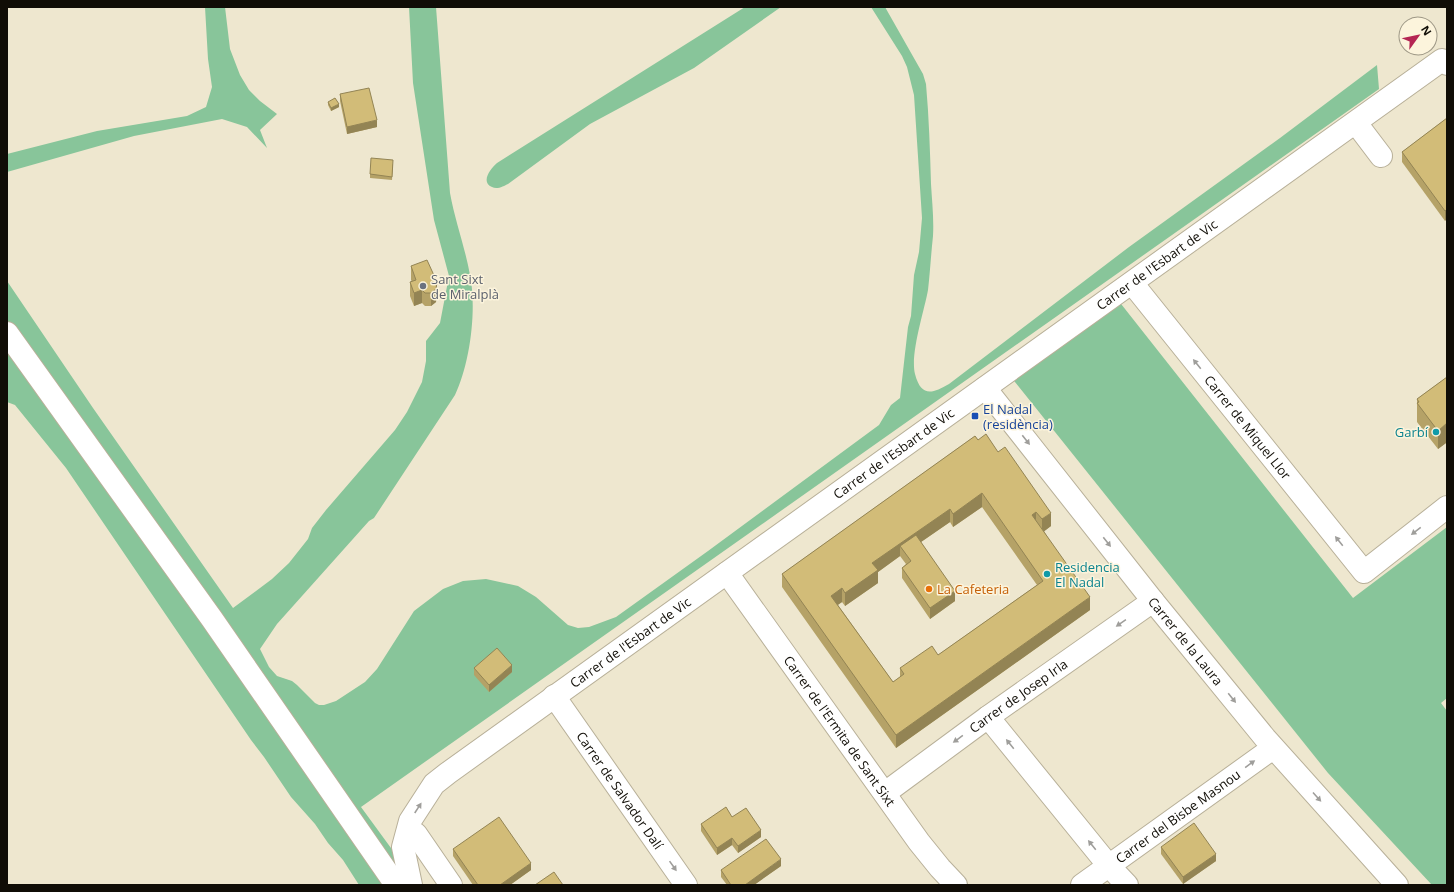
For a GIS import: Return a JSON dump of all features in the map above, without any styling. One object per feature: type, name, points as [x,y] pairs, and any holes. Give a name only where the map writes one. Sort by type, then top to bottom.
[{"type":"street","name":"Carrer de l'Esbart de Vic","points":[[411,885],[403,847],[410,820],[434,784],[554,696],[1132,282],[1356,123],[1445,62]]},
{"type":"street","points":[[1356,123],[1381,156]]},
{"type":"street","name":"Carrer de Miquel Llor","points":[[1132,282],[1364,572],[1447,507]]},
{"type":"street","points":[[7,332],[212,619],[396,885]]},
{"type":"street","name":"Carrer de la Laura","points":[[985,388],[1153,601],[1273,748],[1392,884]]},
{"type":"street","name":"Carrer de l'Ermita de Sant Sixt","points":[[727,573],[919,842],[956,885]]},
{"type":"street","name":"Carrer de Josep Irla","points":[[885,793],[988,717],[1153,601]]},
{"type":"street","name":"Carrer de Salvador Dalí","points":[[554,696],[686,885]]},
{"type":"street","points":[[988,717],[1109,866],[1127,885]]},
{"type":"street","name":"Carrer del Bisbe Masnou","points":[[1082,885],[1273,748]]},
{"type":"street","points":[[416,834],[451,885]]},
{"type":"green space","points":[[205,7],[225,7],[230,49],[240,75],[249,90],[277,114],[260,130],[267,148],[247,127],[222,119],[134,136],[7,172],[7,154],[97,131],[187,116],[206,107],[212,87],[208,59]]},
{"type":"green space","points":[[409,7],[436,7],[450,193],[468,265],[472,289],[473,304],[471,336],[465,368],[455,395],[374,518],[369,521],[277,624],[260,649],[269,667],[277,676],[292,681],[319,705],[336,701],[365,682],[377,669],[414,611],[443,589],[463,581],[486,579],[518,586],[536,597],[568,625],[578,628],[589,627],[616,617],[879,425],[891,405],[900,398],[922,218],[914,95],[907,67],[902,56],[871,7],[885,7],[923,74],[926,84],[929,121],[933,236],[928,290],[918,333],[914,356],[914,366],[917,381],[920,387],[928,391],[937,390],[949,384],[1129,247],[1280,138],[1377,65],[1379,89],[361,807],[418,885],[359,885],[343,860],[328,843],[315,824],[291,797],[66,468],[15,405],[7,402],[7,281],[93,408],[233,608],[272,579],[289,563],[308,539],[312,528],[326,510],[395,430],[407,412],[422,382],[426,361],[426,341],[440,323],[449,276],[434,220],[413,83]]},
{"type":"green space","points":[[745,7],[781,7],[694,68],[590,124],[508,184],[496,188],[489,185],[487,182],[488,175],[497,163]]},
{"type":"green space","points":[[1114,295],[1353,598],[1447,527],[1447,698],[1441,703],[1447,711],[1447,885],[1432,885],[1328,773],[1007,372]]},
{"type":"building","points":[[369,88],[377,120],[347,127],[340,94]]},
{"type":"building","points":[[335,98],[339,104],[331,108],[328,102]]},
{"type":"building","points":[[1447,118],[1447,209],[1445,211],[1402,152]]},
{"type":"building","points":[[371,158],[393,160],[392,177],[370,174]]},
{"type":"building","points":[[427,260],[437,282],[436,289],[431,293],[425,293],[422,290],[414,293],[410,282],[416,280],[411,266]]},
{"type":"building","points":[[1447,377],[1447,423],[1438,431],[1417,403],[1419,402],[1417,399]]},
{"type":"building","points":[[986,434],[998,452],[1005,447],[1051,513],[1042,519],[1036,512],[1032,515],[1090,597],[896,735],[782,574],[975,436],[978,440]],"holes":[[[982,493],[1043,581],[938,655],[932,646],[900,668],[904,674],[893,682],[831,596],[842,588],[845,593],[878,570],[872,563],[950,509],[953,514]]]},
{"type":"building","name":"La Cafeteria","points":[[916,535],[955,591],[930,608],[902,568],[911,561],[900,546]]},
{"type":"building","points":[[497,648],[512,665],[489,685],[474,668]]},
{"type":"building","points":[[726,807],[732,817],[746,808],[761,830],[738,846],[732,838],[717,848],[701,824]]},
{"type":"building","points":[[499,817],[531,863],[500,885],[478,885],[453,849]]},
{"type":"building","points":[[1194,823],[1216,854],[1183,877],[1161,847]]},
{"type":"building","points":[[766,839],[781,859],[745,885],[731,885],[721,870]]},
{"type":"building","points":[[554,872],[563,885],[535,885]]},
{"type":"place","name":"Sant Sixt de Miralplà","points":[[423,286]]},
{"type":"place","name":"El Nadal (residència)","points":[[975,416]]},
{"type":"place","name":"Garbí","points":[[1436,432]]},
{"type":"place","name":"Residencia El Nadal","points":[[1047,574]]},
{"type":"place","name":"La Cafeteria","points":[[929,589]]}]
